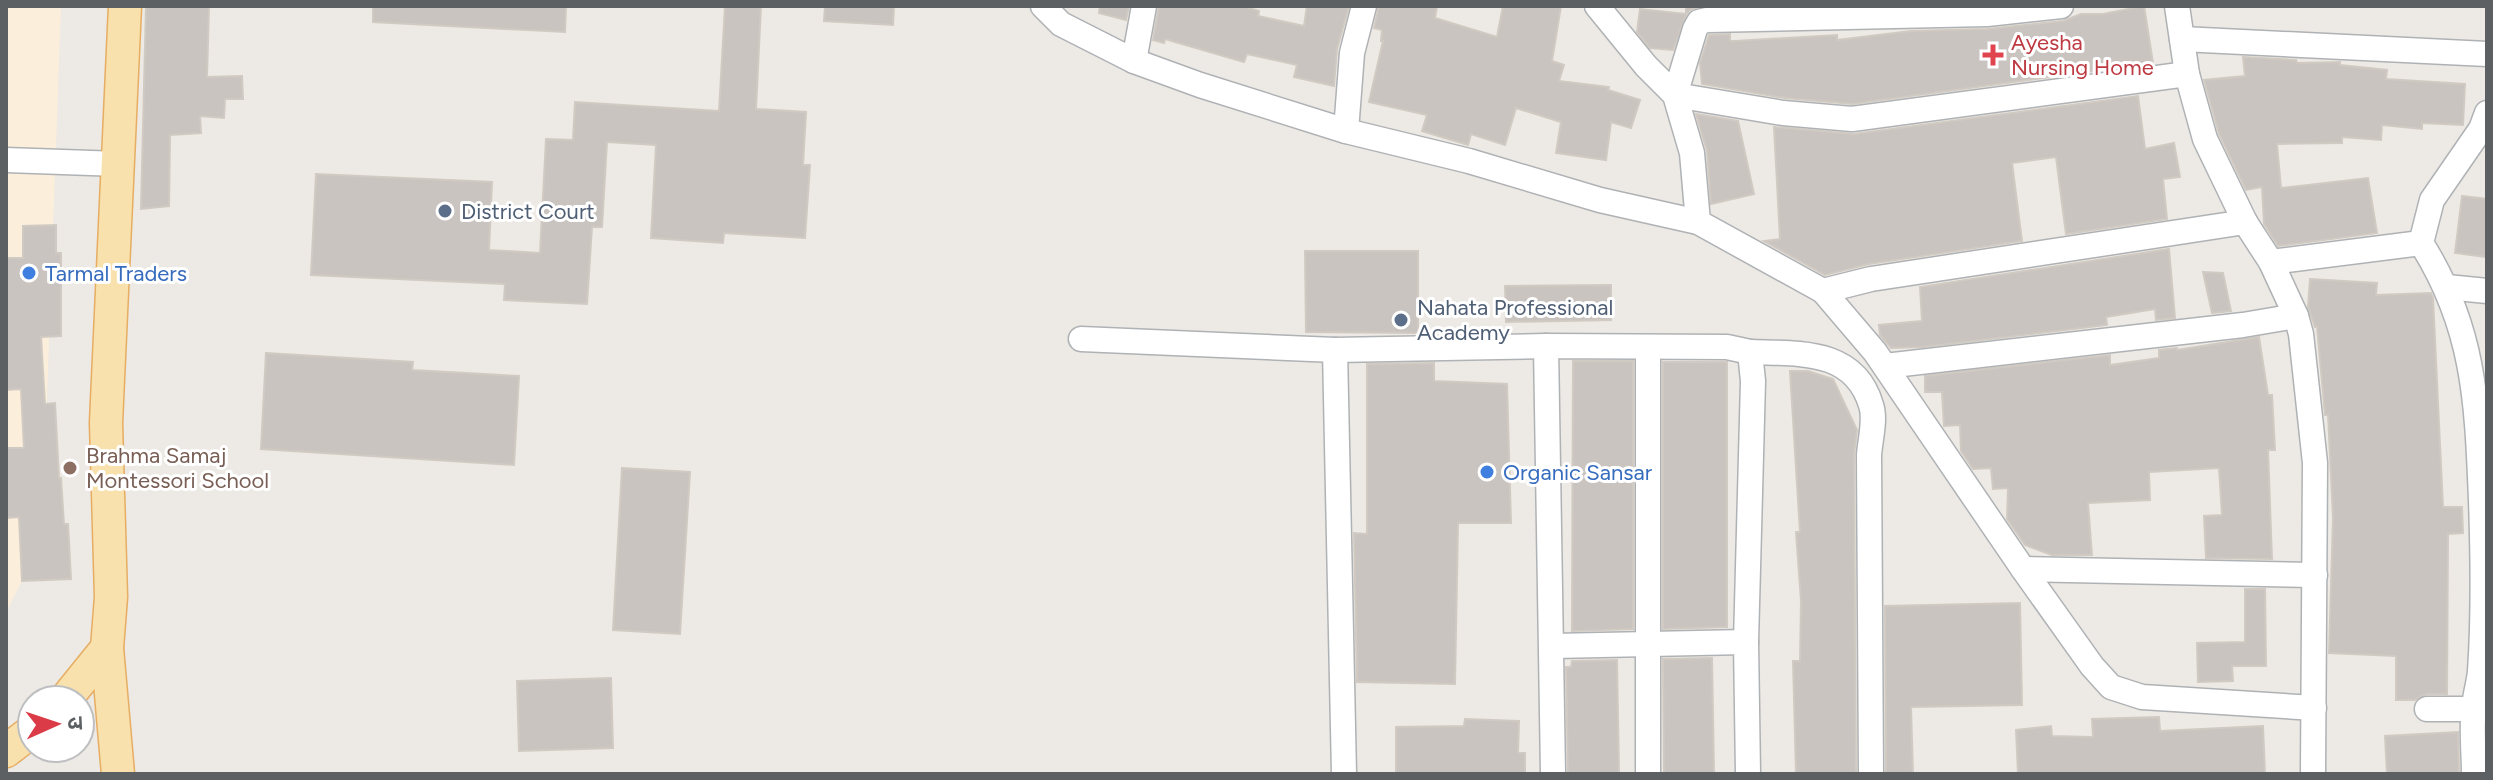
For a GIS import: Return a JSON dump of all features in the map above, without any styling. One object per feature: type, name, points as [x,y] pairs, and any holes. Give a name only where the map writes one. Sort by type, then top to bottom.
[{"type":"main road","points":[[118,774],[107,648],[111,597],[106,423],[125,6]]},
{"type":"main road","points":[[78,684],[107,648]]},
{"type":"street","points":[[1043,6],[1061,24],[1134,61],[1200,85],[1346,131],[1469,161],[1600,200],[1698,222],[1823,291],[1885,366],[2023,569],[2092,666],[2111,687],[2142,697],[2314,708]]},
{"type":"street","points":[[1134,61],[1144,6]]},
{"type":"street","points":[[1346,131],[1352,53],[1364,6]]},
{"type":"street","points":[[1597,6],[1646,66],[1675,95],[1692,153],[1698,222]]},
{"type":"street","points":[[1675,95],[1695,29],[1699,22],[1707,20],[1987,14],[2061,6]]},
{"type":"street","points":[[2177,6],[2187,74],[2205,139],[2245,222],[2271,262],[2296,316],[2315,463],[2313,774]]},
{"type":"street","points":[[2182,39],[2487,54]]},
{"type":"street","points":[[1675,95],[1783,113],[1852,119],[2187,74]]},
{"type":"street","points":[[2474,774],[2483,622],[2478,420],[2473,372],[2459,319],[2447,287],[2421,243],[2432,200],[2481,129],[2487,113]]},
{"type":"street","points":[[6,160],[119,164]]},
{"type":"street","points":[[1823,291],[1871,279],[2245,222]]},
{"type":"street","points":[[2271,262],[2421,243]]},
{"type":"street","points":[[2447,287],[2487,291]]},
{"type":"street","points":[[1885,366],[2243,325],[2296,316]]},
{"type":"street","points":[[1081,339],[1335,350],[1727,347],[1750,352],[1816,355],[1855,372],[1872,407],[1869,455],[1871,774]]},
{"type":"street","points":[[1546,346],[1553,774]]},
{"type":"street","points":[[1648,347],[1648,774]]},
{"type":"street","points":[[1335,350],[1344,774]]},
{"type":"street","points":[[1748,774],[1746,642],[1753,381],[1750,352]]},
{"type":"street","points":[[2023,569],[2315,575]]},
{"type":"street","points":[[1553,646],[1746,642]]},
{"type":"street","points":[[2427,709],[2480,709]]},
{"type":"shaded area","name":"Tarmal Traders","points":[[6,6],[61,6],[42,540],[6,613]]},
{"type":"building","points":[[146,6],[209,6],[207,77],[242,76],[243,99],[225,99],[224,118],[200,116],[201,133],[170,135],[169,206],[141,209]]},
{"type":"building","points":[[373,6],[566,6],[565,32],[373,22]]},
{"type":"building","points":[[725,6],[761,6],[756,109],[806,112],[803,165],[810,165],[805,238],[724,233],[723,243],[651,238],[656,145],[607,142],[602,227],[592,227],[587,304],[504,300],[505,284],[311,275],[316,174],[492,182],[489,250],[540,253],[546,139],[573,140],[575,102],[719,111]]},
{"type":"building","points":[[825,6],[894,6],[893,25],[824,21]]},
{"type":"building","points":[[1100,6],[1129,6],[1126,20],[1099,13]]},
{"type":"building","points":[[1159,6],[1242,6],[1259,11],[1258,16],[1304,26],[1307,6],[1349,6],[1337,49],[1334,86],[1294,77],[1297,65],[1247,54],[1244,62],[1165,39],[1164,43],[1153,40]]},
{"type":"building","points":[[1379,6],[1437,6],[1435,18],[1497,37],[1503,6],[1561,6],[1552,61],[1564,65],[1559,81],[1609,87],[1608,90],[1640,100],[1631,128],[1611,122],[1606,160],[1556,153],[1561,122],[1516,108],[1505,145],[1471,134],[1468,145],[1422,131],[1427,115],[1369,102],[1383,41],[1382,30],[1374,28]]},
{"type":"building","points":[[1686,6],[1701,6],[1686,15],[1673,50],[1650,48],[1637,32],[1640,9],[1686,14]]},
{"type":"building","points":[[2144,6],[2153,63],[1852,104],[1785,98],[1702,84],[1700,63],[1709,35],[1730,34],[1730,41],[1837,35],[1837,40],[1911,31],[1987,29],[2063,21],[2081,14],[2103,14]]},
{"type":"building","points":[[2243,57],[2296,60],[2297,63],[2340,62],[2340,65],[2387,70],[2386,79],[2465,84],[2463,125],[2422,123],[2422,129],[2382,125],[2381,140],[2342,137],[2342,143],[2277,144],[2281,188],[2368,178],[2377,233],[2278,246],[2264,224],[2262,187],[2246,190],[2219,134],[2204,80],[2245,76]]},
{"type":"building","points":[[2138,96],[2145,149],[2174,143],[2180,177],[2163,179],[2167,219],[2066,234],[2056,157],[2012,163],[2022,241],[1869,264],[1825,275],[1764,241],[1780,239],[1774,127],[1854,134]]},
{"type":"building","points":[[1696,114],[1738,121],[1754,194],[1711,204],[1707,151]]},
{"type":"building","points":[[2462,196],[2487,199],[2487,257],[2455,253]]},
{"type":"building","points":[[56,225],[56,253],[61,253],[61,336],[41,337],[45,404],[55,403],[59,478],[64,524],[68,524],[71,579],[22,581],[19,517],[6,518],[6,448],[24,448],[21,389],[6,390],[6,258],[23,258],[23,226]]},
{"type":"building","points":[[2169,249],[2175,318],[2156,320],[2155,309],[2106,317],[2107,325],[1923,347],[1891,348],[1880,335],[1879,325],[1922,321],[1920,287]]},
{"type":"building","points":[[1305,251],[1418,251],[1418,333],[1306,332]]},
{"type":"building","points":[[2203,272],[2223,273],[2231,311],[2212,313]]},
{"type":"building","points":[[2310,279],[2377,283],[2376,295],[2431,293],[2433,298],[2443,507],[2462,507],[2463,533],[2448,534],[2447,694],[2426,694],[2415,700],[2396,700],[2396,656],[2329,653],[2333,518],[2328,415],[2325,415],[2317,327],[2308,307]]},
{"type":"building","points":[[1611,285],[1611,320],[1506,322],[1505,286]]},
{"type":"building","points":[[2259,337],[2268,395],[2272,395],[2275,450],[2268,450],[2272,559],[2206,558],[2204,516],[2222,515],[2219,468],[2149,472],[2150,500],[2088,503],[2092,555],[2052,555],[2025,545],[2007,519],[2008,488],[1993,489],[1991,468],[1973,469],[1961,451],[1960,425],[1944,426],[1942,392],[1925,392],[1925,376],[2110,355],[2110,365],[2159,358],[2159,350]]},
{"type":"building","points":[[266,353],[413,362],[412,370],[519,376],[514,465],[261,449]]},
{"type":"building","points":[[1573,361],[1633,361],[1633,629],[1572,631]]},
{"type":"building","points":[[1663,362],[1727,362],[1727,627],[1663,629]]},
{"type":"building","points":[[1434,363],[1434,381],[1507,384],[1511,523],[1458,523],[1455,684],[1357,682],[1354,533],[1367,534],[1367,364]]},
{"type":"building","points":[[1790,371],[1808,371],[1833,379],[1857,430],[1854,455],[1856,774],[1796,774],[1793,661],[1800,661],[1801,601],[1796,532],[1800,532]]},
{"type":"building","points":[[622,468],[690,472],[680,634],[613,630]]},
{"type":"building","points":[[2245,589],[2265,589],[2266,666],[2232,666],[2233,681],[2198,682],[2197,643],[2245,642]]},
{"type":"building","points":[[2020,603],[2022,705],[1911,707],[1913,774],[1886,774],[1885,606]]},
{"type":"building","points":[[1712,658],[1714,774],[1664,774],[1663,659]]},
{"type":"building","points":[[1617,660],[1619,774],[1568,774],[1566,667],[1571,667],[1572,661]]},
{"type":"building","points":[[611,678],[613,748],[519,751],[517,681]]},
{"type":"building","points":[[2159,717],[2160,731],[2263,726],[2265,774],[2018,774],[2016,730],[2051,726],[2052,736],[2093,737],[2092,719]]},
{"type":"building","points":[[1465,719],[1519,721],[1518,753],[1525,753],[1525,774],[1396,774],[1396,727],[1464,726]]},
{"type":"building","points":[[2458,732],[2459,774],[2387,774],[2385,736]]},
{"type":"place","name":"Ayesha Nursing Home","points":[[1993,55]]},
{"type":"place","name":"District Court","points":[[445,211]]},
{"type":"place","name":"Tarmal Traders","points":[[29,273]]},
{"type":"place","name":"Nahata Professional Academy","points":[[1401,320]]},
{"type":"place","name":"Brahma Samaj Montessori School","points":[[70,468]]},
{"type":"place","name":"Organic Sansar","points":[[1487,472]]}]
